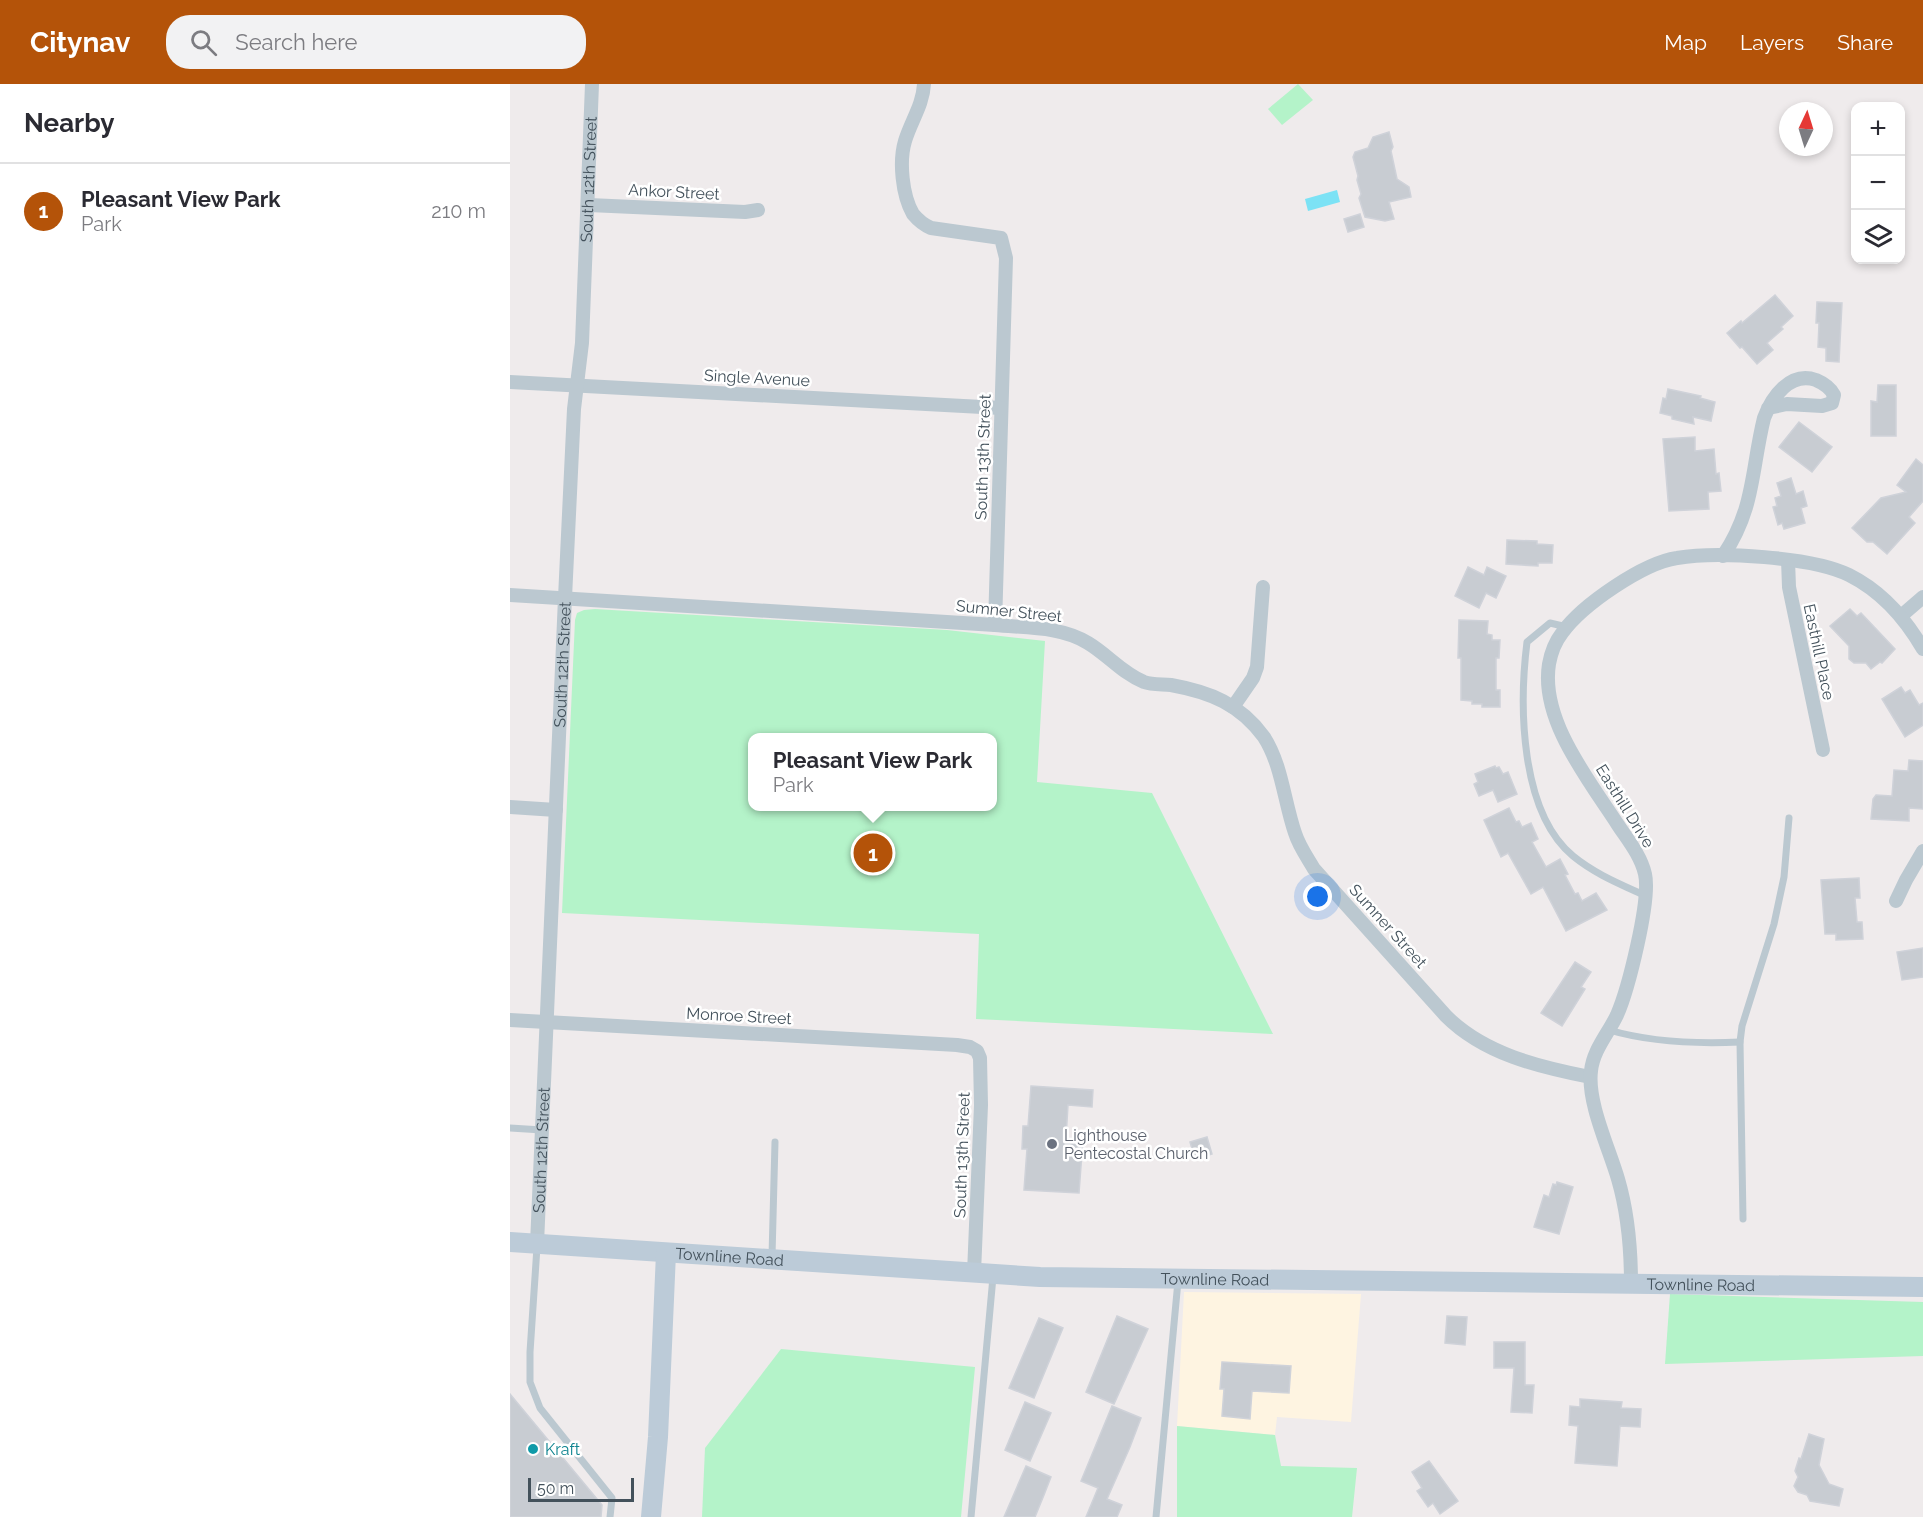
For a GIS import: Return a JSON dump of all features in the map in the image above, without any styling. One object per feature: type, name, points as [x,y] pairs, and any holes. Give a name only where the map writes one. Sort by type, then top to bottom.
[{"type":"street","name":"South 12th Street","points":[[537,1244],[574,409],[578,385],[589,205],[592,84]]},
{"type":"street","name":"South 13th Street","points":[[924,84],[922,101],[905,140],[903,151],[904,177],[913,214],[922,224],[931,228],[1001,238],[1006,258],[995,625]]},
{"type":"street","name":"Ankor Street","points":[[589,205],[745,212],[758,210]]},
{"type":"street","name":"Single Avenue","points":[[510,382],[1001,408]]},
{"type":"street","points":[[1723,556],[1736,534],[1748,504],[1768,408]]},
{"type":"street","name":"Easthill Drive","points":[[1631,1284],[1625,1211],[1618,1180],[1595,1108],[1590,1077],[1595,1054],[1622,1002],[1643,917],[1646,896],[1645,874],[1638,857],[1574,755],[1554,715],[1549,691],[1548,668],[1555,645],[1567,627],[1594,603],[1645,569],[1678,558],[1723,556],[1788,560],[1828,567],[1849,575],[1871,589],[1901,616],[1923,649]]},
{"type":"street","name":"Easthill Place","points":[[1788,560],[1789,587],[1822,750]]},
{"type":"street","points":[[1233,706],[1253,678],[1257,667],[1263,587]]},
{"type":"street","name":"Sumner Street","points":[[510,595],[995,625],[1057,632],[1075,636],[1122,670],[1147,683],[1208,693],[1233,706],[1252,723],[1265,739],[1274,756],[1295,834],[1303,852],[1314,868],[1446,1016],[1464,1032],[1497,1051],[1534,1064],[1590,1077]]},
{"type":"street","points":[[1901,616],[1923,597]]},
{"type":"street","points":[[510,807],[556,810]]},
{"type":"street","points":[[1896,901],[1923,851]]},
{"type":"street","name":"Monroe Street","points":[[510,1020],[965,1046]]},
{"type":"street","name":"South 13th Street","points":[[965,1046],[977,1051],[980,1058],[983,1274]]},
{"type":"street","name":"Townline Road","points":[[510,1242],[983,1274],[1178,1280],[1923,1287]]},
{"type":"street","points":[[651,1517],[658,1437],[666,1253]]},
{"type":"lane","points":[[1567,627],[1550,623],[1527,642],[1523,675],[1525,746],[1537,801],[1549,828],[1572,855],[1599,874],[1646,896]]},
{"type":"lane","points":[[1743,1219],[1740,1042],[1742,1026],[1774,924],[1784,877],[1789,818]]},
{"type":"lane","points":[[1609,1030],[1672,1040],[1708,1043],[1740,1042]]},
{"type":"lane","points":[[510,1128],[542,1130]]},
{"type":"lane","points":[[772,1260],[775,1142]]},
{"type":"lane","points":[[537,1244],[530,1382],[540,1408],[612,1498],[610,1517]]},
{"type":"lane","points":[[971,1517],[983,1274]]},
{"type":"lane","points":[[1156,1517],[1178,1280]]},
{"type":"shaded area","points":[[1184,1292],[1361,1294],[1351,1422],[1277,1417],[1275,1435],[1177,1426]]},
{"type":"green space","points":[[1298,84],[1313,100],[1282,125],[1268,109]]},
{"type":"green space","points":[[595,609],[947,630],[1045,641],[1037,782],[1152,793],[1273,1034],[976,1019],[979,934],[562,913],[577,613]]},
{"type":"green space","points":[[1670,1294],[1923,1302],[1923,1356],[1665,1364]]},
{"type":"green space","points":[[781,1349],[975,1367],[961,1517],[702,1517],[705,1448]]},
{"type":"green space","points":[[1177,1426],[1275,1435],[1281,1466],[1357,1468],[1352,1517],[1177,1517]]},
{"type":"water","points":[[1337,190],[1340,202],[1308,211],[1305,199]]},
{"type":"building","points":[[1389,132],[1397,179],[1409,187],[1411,197],[1389,202],[1394,219],[1385,221],[1365,217],[1359,198],[1361,194],[1353,157],[1355,152],[1368,148],[1373,137]]},
{"type":"building","points":[[1360,214],[1364,227],[1348,232],[1344,219]]},
{"type":"building","points":[[1775,295],[1793,316],[1781,327],[1783,329],[1767,343],[1773,350],[1757,364],[1727,333]]},
{"type":"building","points":[[1817,302],[1842,303],[1839,362],[1826,361],[1826,348],[1818,347]]},
{"type":"building","points":[[1878,385],[1896,385],[1896,436],[1871,436],[1871,401],[1877,402]]},
{"type":"building","points":[[1668,389],[1701,396],[1700,398],[1715,402],[1711,421],[1693,417],[1694,424],[1672,419],[1672,416],[1660,413],[1663,398],[1666,399]]},
{"type":"building","points":[[1799,422],[1832,447],[1812,472],[1779,447]]},
{"type":"building","points":[[1695,437],[1695,451],[1714,449],[1716,474],[1719,473],[1721,491],[1708,492],[1709,509],[1669,511],[1663,439]]},
{"type":"building","points":[[1916,459],[1923,465],[1923,501],[1909,517],[1915,523],[1887,554],[1873,542],[1867,542],[1852,528],[1881,498],[1906,492],[1897,485]]},
{"type":"building","points":[[1791,478],[1796,494],[1803,491],[1807,506],[1801,508],[1805,523],[1784,529],[1782,523],[1778,525],[1773,507],[1777,506],[1775,498],[1781,496],[1777,483]]},
{"type":"building","points":[[1507,540],[1537,541],[1537,544],[1553,545],[1552,563],[1538,563],[1538,566],[1506,564]]},
{"type":"building","points":[[1468,567],[1484,575],[1487,567],[1506,576],[1496,598],[1486,593],[1479,608],[1455,596]]},
{"type":"building","points":[[1850,609],[1857,616],[1861,613],[1895,649],[1882,663],[1880,662],[1871,669],[1866,663],[1854,663],[1849,659],[1849,646],[1830,626]]},
{"type":"building","points":[[1459,620],[1488,621],[1487,634],[1492,635],[1492,640],[1500,640],[1499,658],[1496,658],[1496,690],[1500,690],[1500,707],[1482,707],[1482,704],[1472,704],[1472,701],[1461,700],[1461,658],[1458,658]]},
{"type":"building","points":[[1901,687],[1905,693],[1910,690],[1919,705],[1923,703],[1923,725],[1905,737],[1882,699]]},
{"type":"building","points":[[1909,760],[1923,761],[1923,809],[1909,808],[1909,821],[1871,819],[1873,799],[1876,795],[1892,796],[1894,770],[1908,771]]},
{"type":"building","points":[[1495,766],[1499,767],[1503,774],[1508,772],[1517,794],[1498,802],[1493,790],[1479,796],[1474,784],[1478,782],[1475,774]]},
{"type":"building","points":[[1509,808],[1516,822],[1519,821],[1522,827],[1531,823],[1538,839],[1532,842],[1546,867],[1560,859],[1575,894],[1578,893],[1582,901],[1596,893],[1607,910],[1566,931],[1543,887],[1531,894],[1508,853],[1501,857],[1484,820]]},
{"type":"building","points":[[1859,878],[1860,898],[1855,898],[1857,922],[1862,922],[1863,939],[1836,940],[1836,934],[1825,934],[1821,880]]},
{"type":"building","points":[[1923,948],[1923,977],[1902,980],[1897,952]]},
{"type":"building","points":[[1575,962],[1591,972],[1581,987],[1585,989],[1562,1026],[1541,1013]]},
{"type":"building","name":"Lighthouse Pentecostal Church","points":[[1031,1086],[1093,1090],[1092,1107],[1068,1105],[1066,1138],[1083,1139],[1079,1193],[1024,1190],[1027,1149],[1022,1149],[1023,1126],[1028,1126]]},
{"type":"building","points":[[1207,1137],[1212,1154],[1195,1159],[1190,1142]]},
{"type":"building","points":[[1557,1182],[1573,1187],[1559,1234],[1534,1227],[1544,1195],[1549,1197],[1553,1184],[1556,1185]]},
{"type":"building","points":[[1117,1316],[1148,1329],[1114,1404],[1086,1392]]},
{"type":"building","points":[[1447,1316],[1467,1317],[1465,1345],[1445,1343]]},
{"type":"building","points":[[1039,1318],[1063,1328],[1034,1398],[1009,1388]]},
{"type":"building","points":[[1494,1342],[1525,1342],[1525,1385],[1534,1385],[1532,1413],[1511,1412],[1514,1368],[1494,1368]]},
{"type":"building","points":[[1222,1362],[1291,1366],[1289,1393],[1252,1391],[1250,1419],[1222,1416],[1224,1389],[1220,1389]]},
{"type":"building","name":"Kraft","points":[[510,1394],[602,1505],[601,1517],[510,1517]]},
{"type":"building","points":[[1580,1399],[1622,1402],[1621,1408],[1641,1409],[1640,1427],[1620,1426],[1617,1466],[1575,1463],[1578,1426],[1569,1425],[1570,1406],[1580,1407]]},
{"type":"building","points":[[1025,1402],[1051,1413],[1030,1461],[1005,1450]]},
{"type":"building","points":[[1112,1406],[1141,1418],[1107,1499],[1122,1505],[1117,1517],[1086,1517],[1098,1488],[1081,1481]]},
{"type":"building","points":[[1809,1434],[1824,1439],[1819,1465],[1829,1484],[1843,1489],[1839,1506],[1810,1501],[1807,1495],[1798,1492],[1794,1486],[1798,1477],[1795,1471]]},
{"type":"building","points":[[1429,1461],[1458,1501],[1440,1514],[1433,1503],[1428,1507],[1417,1491],[1422,1488],[1412,1472]]},
{"type":"building","points":[[1026,1466],[1051,1477],[1035,1517],[1004,1517]]},
{"type":"place","name":"Pleasant View Park","points":[[873,853]]},
{"type":"place","name":"Lighthouse Pentecostal Church","points":[[1052,1144]]},
{"type":"place","name":"Kraft","points":[[533,1449]]}]
